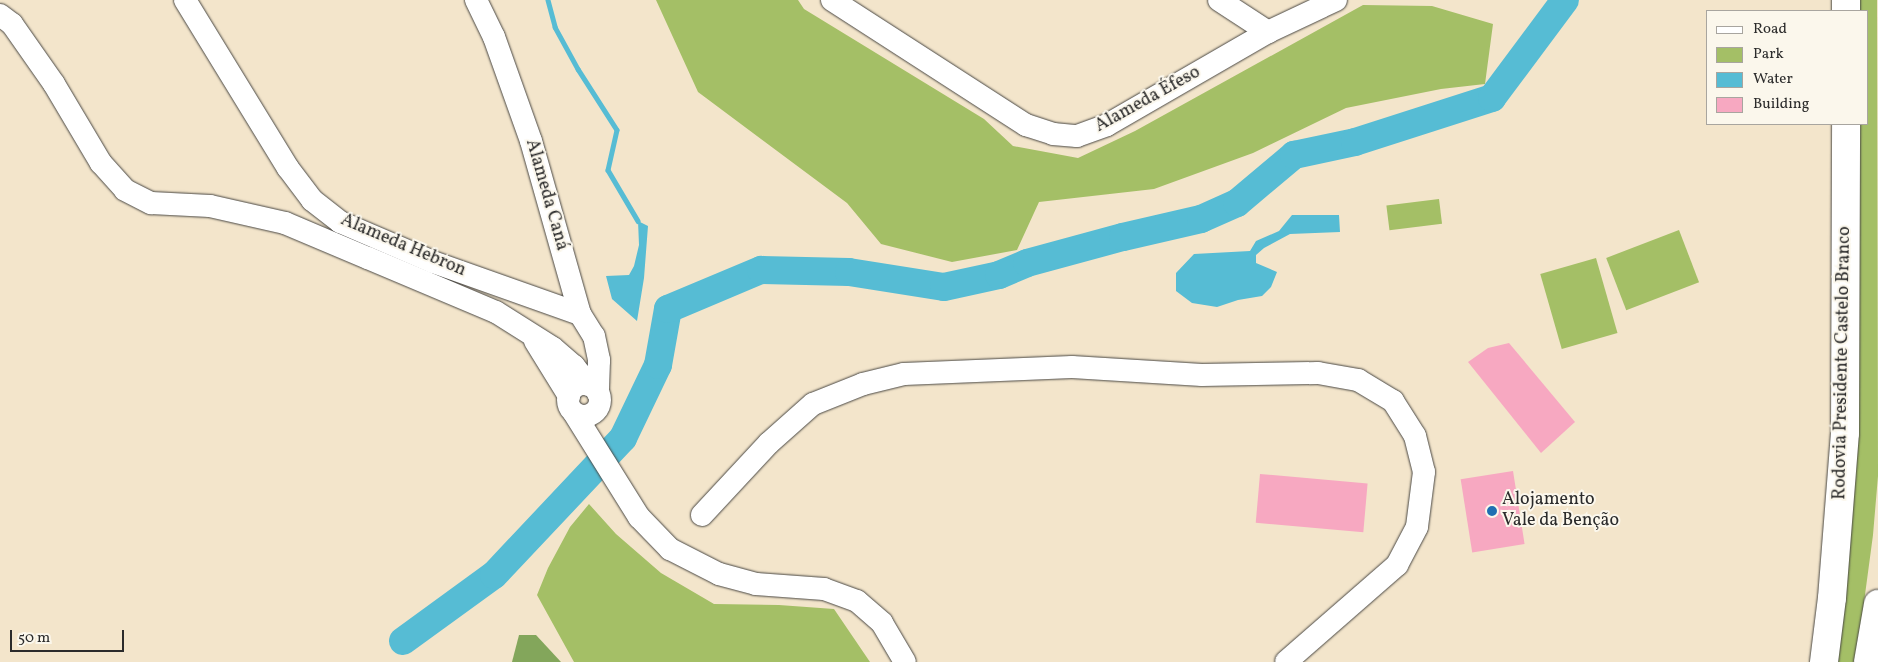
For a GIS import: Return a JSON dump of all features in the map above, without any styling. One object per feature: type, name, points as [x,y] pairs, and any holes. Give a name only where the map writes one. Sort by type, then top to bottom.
[{"type":"highway","name":"Rodovia Presidente Castelo Branco","points":[[1824,662],[1832,598],[1845,433],[1846,125]]},
{"type":"highway","points":[[1804,662],[1832,598]]},
{"type":"highway","points":[[1868,662],[1878,604]]},
{"type":"street","name":"Alameda Hebron","points":[[185,0],[288,168],[319,206],[340,222],[433,262],[580,314]]},
{"type":"street","name":"Alameda Caná","points":[[476,0],[494,37],[531,141],[580,314],[594,336],[598,352],[595,394],[598,448]]},
{"type":"street","name":"Alameda Éfeso","points":[[832,0],[1026,125],[1053,134],[1077,136],[1107,125],[1268,32],[1336,0]]},
{"type":"street","points":[[1219,0],[1268,32]]},
{"type":"street","points":[[0,15],[12,24],[54,84],[101,163],[125,190],[151,203],[210,206],[285,223],[496,312],[564,357],[595,394],[592,415],[579,416],[571,404]]},
{"type":"street","points":[[528,332],[639,517],[670,549],[719,574],[756,584],[824,589],[857,601],[882,622],[905,662]]},
{"type":"street","points":[[702,515],[769,443],[813,404],[862,384],[904,374],[1072,367],[1202,375],[1318,373],[1358,380],[1393,401],[1415,436],[1424,472],[1418,527],[1398,565],[1286,662]]},
{"type":"street","points":[[571,404],[577,386],[595,394]]},
{"type":"green space","points":[[656,0],[798,0],[804,9],[984,119],[1013,146],[1078,158],[1135,131],[1363,5],[1432,6],[1493,24],[1485,84],[1441,89],[1346,108],[1253,153],[1154,189],[1039,202],[1017,250],[952,262],[881,244],[847,203],[698,92]]},
{"type":"green space","points":[[1856,0],[1877,0],[1878,476],[1873,535],[1856,662],[1832,662],[1844,591],[1856,473],[1858,364],[1857,125],[1868,125],[1868,10],[1856,10]]},
{"type":"green space","points":[[1439,199],[1442,224],[1389,230],[1386,205]]},
{"type":"green space","points":[[1679,230],[1699,282],[1626,310],[1606,258]]},
{"type":"green space","points":[[1596,258],[1617,333],[1562,349],[1540,274]]},
{"type":"green space","points":[[589,504],[616,534],[661,573],[714,604],[779,605],[834,609],[870,662],[574,662],[537,595],[548,568],[570,527]]},
{"type":"green space","points":[[519,635],[536,635],[561,662],[512,662]]},
{"type":"water","points":[[1292,215],[1339,215],[1340,232],[1290,234],[1264,248],[1256,255],[1256,263],[1277,272],[1271,287],[1262,296],[1238,300],[1217,307],[1192,303],[1176,291],[1176,273],[1194,254],[1250,251],[1256,241],[1279,231]]},
{"type":"water","points":[[638,221],[648,226],[644,278],[637,321],[612,299],[606,276],[629,275],[634,266],[639,245]]},
{"type":"building","points":[[1509,343],[1575,422],[1541,453],[1468,362],[1488,348]]},
{"type":"building","name":"Alojamento Vale da Benção","points":[[1513,471],[1525,544],[1472,552],[1461,479]]},
{"type":"building","points":[[1260,474],[1368,483],[1363,532],[1256,523]]},
{"type":"waterway","points":[[548,0],[555,27],[578,69],[617,130],[608,170],[638,221]]},
{"type":"waterway","points":[[403,641],[494,575],[623,438],[658,365],[668,309],[761,270],[849,272],[944,287],[999,275],[1027,263],[1123,237],[1201,219],[1237,203],[1294,155],[1355,142],[1492,98],[1565,0]]},
{"type":"place","name":"Alojamento Vale da Benção","points":[[1492,511]]}]
